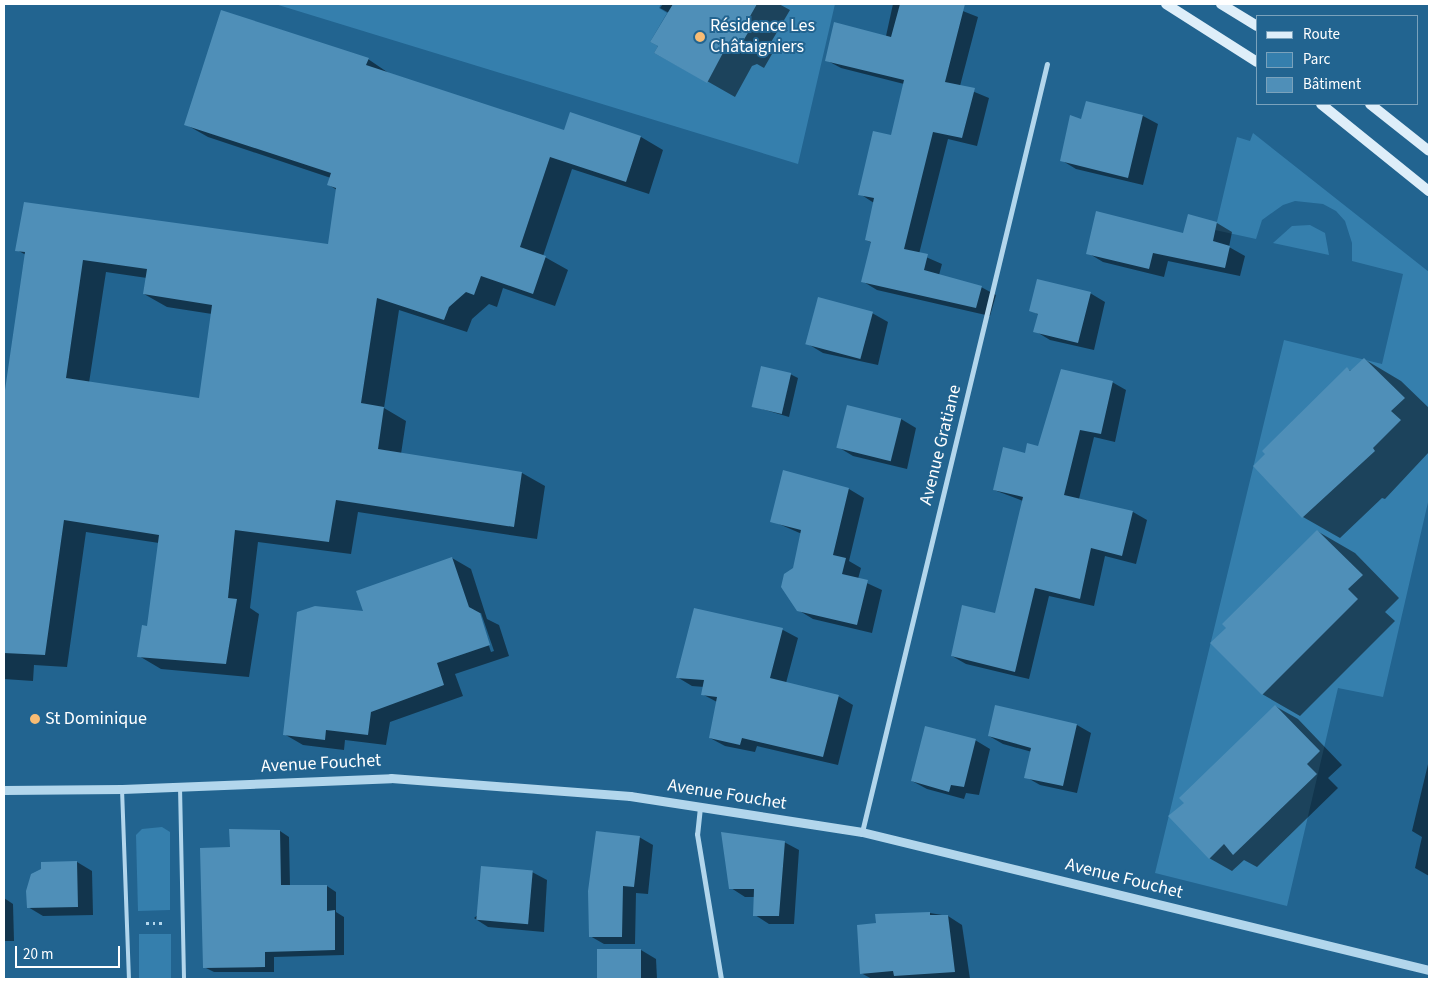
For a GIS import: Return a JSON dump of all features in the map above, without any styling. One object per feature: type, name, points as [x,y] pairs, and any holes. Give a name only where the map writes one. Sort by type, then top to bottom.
[{"type":"main road","points":[[1166,4],[1256,61]]},
{"type":"main road","points":[[1221,4],[1256,25]]},
{"type":"main road","points":[[1322,105],[1429,192]]},
{"type":"main road","points":[[1371,105],[1429,151]]},
{"type":"street","name":"Avenue Gratiane","points":[[862,832],[1047,64]]},
{"type":"street","name":"Avenue Fouchet","points":[[4,790],[122,789],[390,778],[630,796],[862,832],[1429,970]]},
{"type":"street","points":[[700,807],[697,834],[721,979]]},
{"type":"lane","points":[[180,787],[184,979]]},
{"type":"lane","points":[[122,789],[130,979]]},
{"type":"path","points":[[127,924],[183,922]]},
{"type":"green space","points":[[275,4],[661,4],[659,8],[667,13],[650,42],[658,46],[654,53],[707,82],[724,51],[729,49],[736,53],[749,31],[744,27],[757,4],[835,4],[798,164]]},
{"type":"green space","points":[[1253,133],[1429,272],[1429,498],[1383,697],[1338,688],[1287,906],[1155,873],[1284,340],[1382,364],[1403,274],[1352,261],[1352,243],[1345,221],[1336,211],[1323,204],[1295,201],[1283,205],[1262,220],[1256,239],[1215,230],[1237,137],[1250,141]]},
{"type":"green space","points":[[1310,225],[1325,233],[1329,255],[1273,243],[1292,226]]},
{"type":"green space","points":[[162,827],[170,832],[170,910],[138,911],[136,835],[142,829]]},
{"type":"green space","points":[[139,934],[171,934],[171,979],[139,979]]},
{"type":"building","name":"Résidence Les Châtaigniers","points":[[673,4],[757,4],[744,27],[749,31],[736,53],[729,49],[726,53],[724,51],[707,83],[654,53],[658,46],[650,42]]},
{"type":"building","points":[[900,4],[965,4],[945,82],[975,88],[962,138],[933,132],[904,249],[928,254],[924,270],[982,286],[976,308],[861,282],[871,242],[865,240],[874,198],[858,195],[873,131],[891,135],[904,80],[825,61],[834,22],[891,37]]},
{"type":"building","points":[[221,10],[369,58],[366,65],[564,130],[570,112],[641,136],[626,182],[550,157],[520,247],[546,256],[533,294],[481,276],[474,295],[466,292],[449,307],[444,320],[377,298],[361,403],[384,407],[378,449],[522,472],[514,527],[336,500],[329,542],[235,530],[228,598],[237,599],[226,664],[137,657],[142,625],[147,626],[159,535],[64,520],[45,655],[4,653],[4,397],[25,252],[15,251],[24,202],[328,244],[336,188],[327,185],[331,173],[184,125]],"holes":[[[83,260],[147,269],[143,294],[212,305],[199,398],[66,378]]]},
{"type":"building","points":[[1086,101],[1143,115],[1128,178],[1060,161],[1070,115],[1081,119]]},
{"type":"building","points":[[1096,211],[1183,233],[1188,214],[1217,222],[1213,241],[1230,246],[1225,268],[1153,253],[1149,269],[1086,254]]},
{"type":"building","points":[[1037,279],[1091,292],[1078,343],[1033,332],[1038,314],[1029,311]]},
{"type":"building","points":[[818,297],[873,312],[860,359],[805,344]]},
{"type":"building","points":[[1364,358],[1405,398],[1391,411],[1401,420],[1373,448],[1375,451],[1302,518],[1253,466],[1265,454],[1262,451],[1347,367],[1350,371]]},
{"type":"building","points":[[761,366],[791,373],[782,414],[752,407]]},
{"type":"building","points":[[1061,369],[1113,381],[1101,434],[1080,430],[1064,495],[1133,511],[1122,556],[1091,548],[1080,599],[1035,588],[1015,672],[951,656],[962,605],[995,613],[1023,497],[993,490],[1003,447],[1025,453],[1027,443],[1038,446]]},
{"type":"building","points":[[847,405],[901,419],[891,461],[836,448]]},
{"type":"building","points":[[783,470],[849,488],[833,555],[846,558],[842,574],[868,580],[857,625],[797,611],[781,587],[784,574],[793,568],[801,530],[770,522]]},
{"type":"building","points":[[1317,530],[1363,575],[1348,589],[1358,599],[1262,695],[1210,643],[1226,628],[1222,624]]},
{"type":"building","points":[[452,557],[469,607],[480,613],[490,645],[437,663],[444,685],[371,712],[368,735],[326,730],[325,740],[283,735],[297,612],[315,606],[363,611],[356,591]]},
{"type":"building","points":[[694,608],[783,628],[770,678],[839,695],[823,757],[742,738],[740,745],[709,738],[717,697],[701,695],[704,680],[676,678]]},
{"type":"building","points":[[995,705],[1077,724],[1063,786],[1024,778],[1031,748],[988,736]]},
{"type":"building","points":[[1275,705],[1320,751],[1307,764],[1317,774],[1233,855],[1224,844],[1209,859],[1168,816],[1184,803],[1179,798]]},
{"type":"building","points":[[925,726],[976,739],[964,787],[951,785],[949,792],[911,781]]},
{"type":"building","points":[[229,829],[280,830],[281,885],[327,885],[327,911],[335,910],[335,950],[265,952],[265,967],[203,968],[200,848],[230,847]]},
{"type":"building","points":[[596,831],[640,836],[634,887],[623,886],[622,937],[589,937],[588,891]]},
{"type":"building","points":[[721,832],[785,841],[779,916],[753,916],[754,889],[729,889]]},
{"type":"building","points":[[77,861],[78,907],[27,908],[26,891],[31,874],[41,869],[41,862]]},
{"type":"building","points":[[481,866],[533,871],[528,924],[476,920]]},
{"type":"building","points":[[930,912],[930,915],[948,915],[955,972],[894,976],[893,971],[860,974],[857,925],[876,923],[875,914]]},
{"type":"building","points":[[597,949],[641,949],[641,979],[597,979]]},
{"type":"place","name":"Résidence Les Châtaigniers","points":[[700,37]]},
{"type":"place","name":"St Dominique","points":[[35,719]]}]
